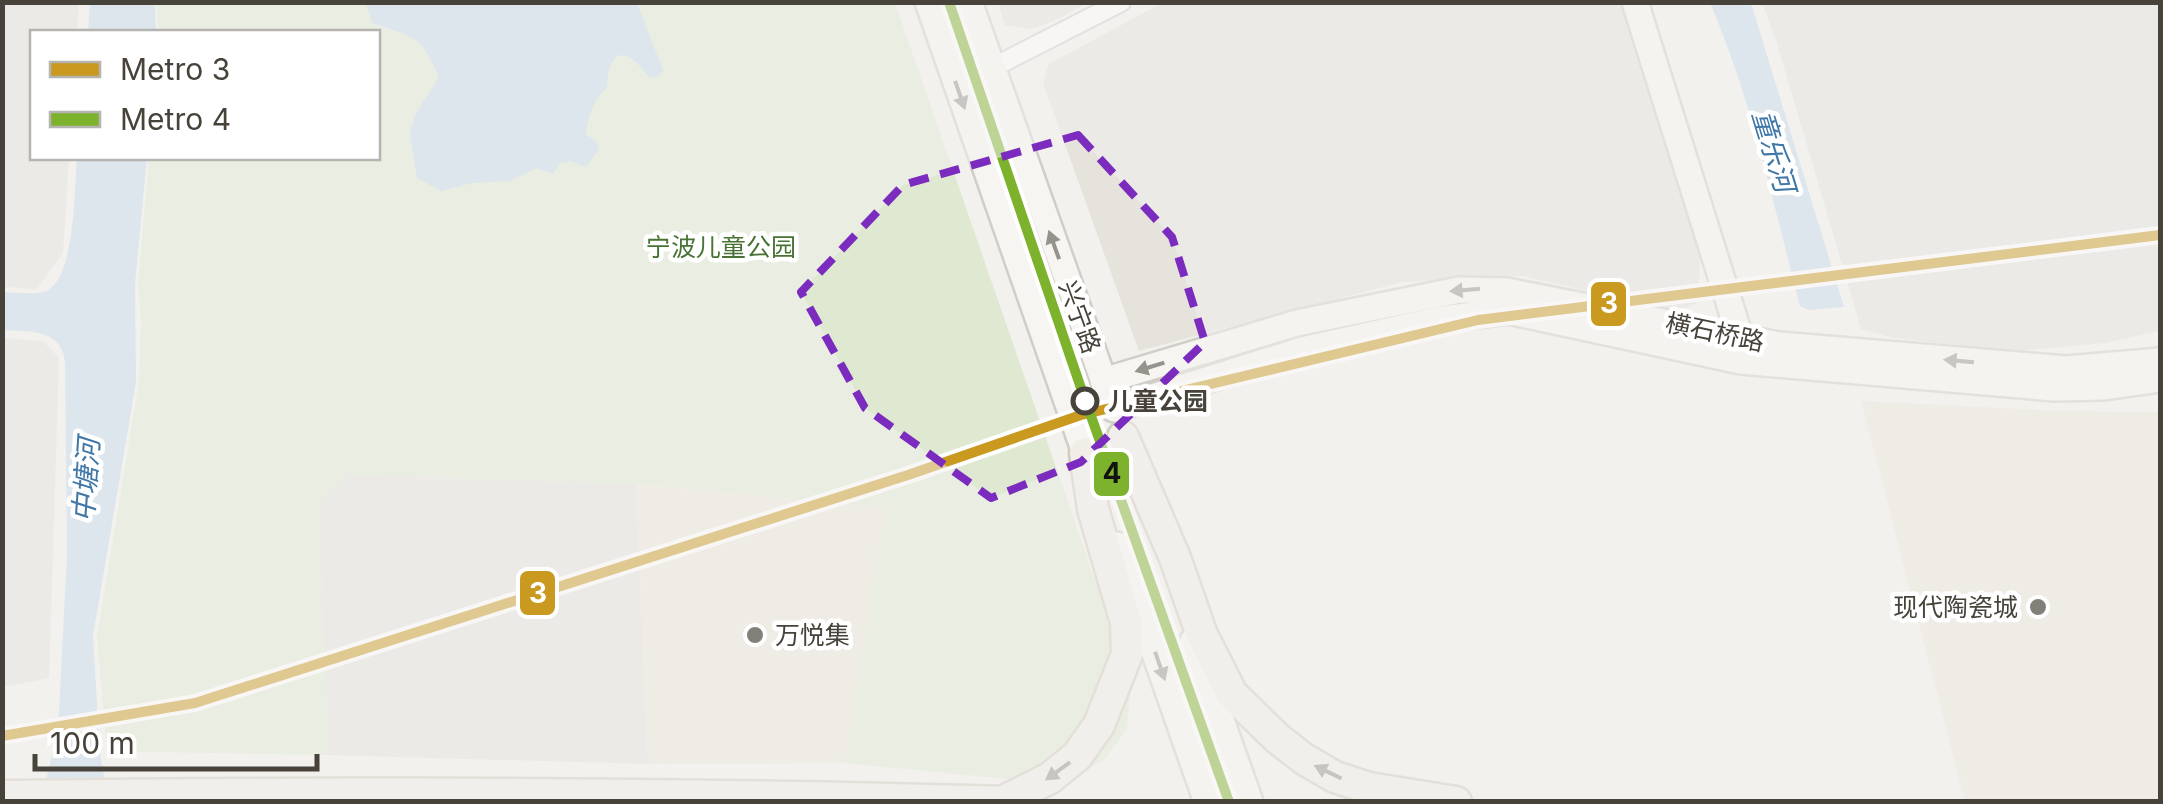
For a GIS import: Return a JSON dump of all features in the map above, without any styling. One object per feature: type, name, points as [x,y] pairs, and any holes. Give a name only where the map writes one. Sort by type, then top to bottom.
[{"type":"main road","name":"兴宁路","points":[[928,2],[1206,802]]},
{"type":"main road","name":"兴宁路","points":[[970,2],[1250,802]]},
{"type":"main road","points":[[1635,2],[1740,336]]},
{"type":"main road","name":"横石桥路","points":[[1103,381],[1297,323],[1459,290],[1506,290],[1779,345],[2066,369],[2160,361]]},
{"type":"main road","name":"横石桥路","points":[[1118,423],[1302,350],[1442,318],[1508,312],[1741,361],[2054,388],[2160,379]]},
{"type":"main road","points":[[1118,423],[1216,667],[1232,694],[1277,738],[1335,777],[1369,788],[1456,802]]},
{"type":"main road","points":[[2,796],[648,795],[1006,801],[1050,778],[1077,756],[1099,726],[1127,654],[1126,622],[1093,510],[1085,452]]},
{"type":"street","points":[[992,68],[1122,2]]},
{"type":"highlighted area","points":[[1078,135],[1172,237],[1205,342],[1081,462],[991,498],[865,408],[801,292],[903,185]]},
{"type":"shaded area","points":[[998,2],[1087,3],[1031,29],[1005,25]]},
{"type":"shaded area","points":[[2,3],[79,3],[77,30],[30,30],[30,160],[69,160],[63,253],[37,289],[3,287]]},
{"type":"shaded area","points":[[1162,3],[1623,3],[1701,255],[1697,303],[1676,312],[1523,276],[1402,282],[1139,351],[1043,83],[1049,64]]},
{"type":"shaded area","points":[[1762,3],[2160,3],[2160,331],[2105,343],[2017,351],[1893,338],[1861,329]]},
{"type":"shaded area","points":[[2,338],[43,341],[59,358],[49,678],[3,687]]},
{"type":"shaded area","name":"现代陶瓷城","points":[[1861,401],[2160,412],[2160,801],[1965,801]]},
{"type":"shaded area","points":[[348,475],[636,484],[648,764],[327,755],[319,506]]},
{"type":"shaded area","points":[[636,484],[886,508],[845,763],[648,764]]},
{"type":"green space","name":"宁波儿童公园","points":[[157,3],[895,3],[1113,632],[1130,693],[1127,729],[1105,759],[1074,776],[1029,781],[845,763],[885,508],[636,484],[348,475],[319,506],[327,755],[107,751],[97,637],[139,382],[138,284],[149,160],[380,160],[380,30],[158,30]]},
{"type":"water","points":[[90,3],[155,3],[156,30],[88,30]]},
{"type":"water","points":[[366,3],[637,3],[663,70],[652,77],[624,55],[614,59],[607,88],[588,121],[586,134],[599,149],[586,167],[570,161],[560,163],[553,174],[537,168],[509,181],[472,183],[441,191],[417,178],[410,134],[415,115],[439,77],[414,39],[372,23]]},
{"type":"water","name":"童乐河","points":[[1710,3],[1751,3],[1844,307],[1809,310],[1800,306],[1750,114]]},
{"type":"water","name":"中塘河","points":[[77,160],[147,160],[135,284],[136,382],[93,636],[100,753],[108,801],[41,801],[58,730],[67,556],[65,361],[62,350],[50,337],[3,330],[2,292],[43,292],[54,285],[62,272],[71,233]]},
{"type":"metro line","name":"4","points":[[949,2],[1229,802]]},
{"type":"metro line","name":"3","points":[[2,736],[195,703],[908,475],[1081,415],[1478,320],[2160,235]]},
{"type":"place","name":"儿童公园","points":[[1085,401]]},
{"type":"place","name":"现代陶瓷城","points":[[2038,607]]},
{"type":"place","name":"万悦集","points":[[755,635]]}]
